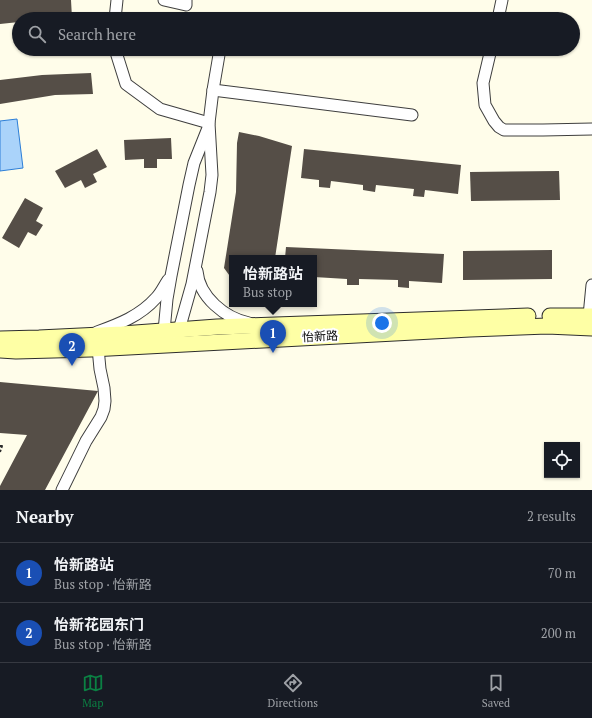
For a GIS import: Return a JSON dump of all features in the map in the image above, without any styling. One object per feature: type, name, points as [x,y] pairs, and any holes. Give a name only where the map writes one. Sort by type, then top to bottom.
[{"type":"main road","name":"怡新路","points":[[0,350],[16,351],[172,344],[265,326],[493,317],[591,320]]},
{"type":"main road","name":"怡新路","points":[[0,339],[85,336],[179,330],[218,334],[547,326],[591,320]]},
{"type":"street","points":[[116,12],[117,0]]},
{"type":"street","points":[[164,0],[186,5],[186,0]]},
{"type":"street","points":[[499,12],[502,0]]},
{"type":"street","points":[[117,56],[126,84],[160,109],[209,123]]},
{"type":"street","points":[[172,344],[179,330],[192,284],[210,192],[212,175],[209,123],[219,56]]},
{"type":"street","points":[[489,56],[483,83],[484,105],[499,127],[504,130],[592,129]]},
{"type":"street","points":[[213,90],[412,115]]},
{"type":"street","points":[[172,344],[164,331],[167,299],[194,163],[209,123]]},
{"type":"street","points":[[196,263],[197,277],[201,288],[216,306],[236,320],[265,326]]},
{"type":"street","points":[[85,336],[124,321],[143,310],[151,304],[172,274]]},
{"type":"street","points":[[591,320],[592,285]]},
{"type":"street","points":[[62,490],[86,441],[101,418],[104,410],[104,388],[98,348]]},
{"type":"path","points":[[0,446],[2,446],[0,452]]},
{"type":"water","points":[[17,119],[23,168],[0,171],[0,121]]},
{"type":"building","points":[[0,0],[71,0],[72,12],[12,12],[12,23],[0,24]]},
{"type":"building","points":[[91,73],[93,94],[55,95],[0,104],[0,80],[42,75]]},
{"type":"building","points":[[239,132],[259,136],[292,146],[275,255],[229,255],[229,275],[224,268],[236,192],[237,143]]},
{"type":"building","points":[[171,138],[172,159],[157,159],[157,168],[144,168],[144,159],[125,160],[124,140]]},
{"type":"building","points":[[97,149],[107,167],[93,174],[97,182],[85,188],[81,180],[65,188],[55,171]]},
{"type":"building","points":[[304,149],[461,165],[458,194],[425,190],[424,197],[413,196],[414,189],[376,185],[375,192],[363,190],[363,185],[331,181],[330,188],[319,187],[319,180],[301,178]]},
{"type":"building","points":[[559,171],[560,200],[471,201],[470,172]]},
{"type":"building","points":[[25,198],[43,208],[36,221],[43,225],[36,236],[28,232],[19,248],[2,238]]},
{"type":"building","points":[[286,247],[444,254],[442,283],[409,281],[409,288],[398,287],[398,280],[359,279],[359,285],[347,285],[347,279],[317,277],[317,255],[285,255]]},
{"type":"building","points":[[552,250],[552,279],[463,280],[463,251]]},
{"type":"building","points":[[0,382],[98,391],[45,490],[0,490],[0,486],[27,435],[0,433]]},
{"type":"place","name":"怡新路站","points":[[273,353]]},
{"type":"place","name":"怡新花园东门","points":[[72,366]]}]
